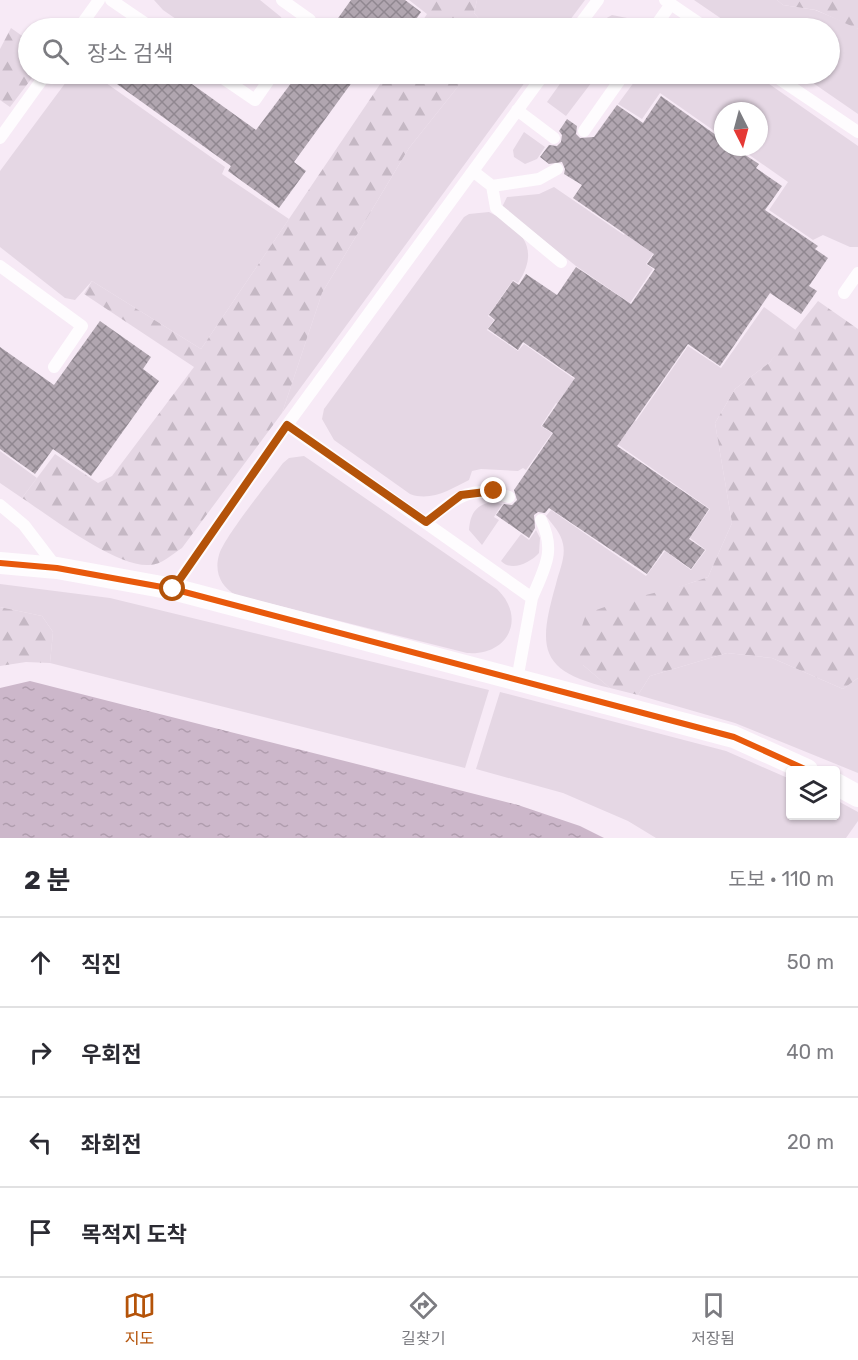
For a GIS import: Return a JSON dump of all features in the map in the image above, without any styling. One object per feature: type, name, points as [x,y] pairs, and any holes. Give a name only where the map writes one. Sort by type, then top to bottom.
[{"type":"street","points":[[0,563],[57,568],[173,589],[734,737],[796,766]]},
{"type":"street","points":[[840,786],[858,796]]},
{"type":"lane","points":[[86,18],[99,0]]},
{"type":"lane","points":[[111,0],[137,18]]},
{"type":"lane","points":[[282,0],[307,18]]},
{"type":"lane","points":[[584,18],[598,0]]},
{"type":"lane","points":[[659,18],[668,2],[691,18]]},
{"type":"lane","points":[[0,138],[39,84]]},
{"type":"lane","points":[[232,84],[255,100],[266,84]]},
{"type":"lane","points":[[173,589],[287,425],[536,84]]},
{"type":"lane","points":[[584,131],[617,84]]},
{"type":"lane","points":[[787,84],[858,132]]},
{"type":"lane","points":[[517,110],[554,138]]},
{"type":"lane","points":[[492,186],[539,179],[557,169]]},
{"type":"lane","points":[[474,172],[492,186],[496,208],[561,262]]},
{"type":"lane","points":[[0,266],[82,326],[54,368]]},
{"type":"lane","points":[[844,293],[858,273]]},
{"type":"lane","points":[[287,425],[532,598]]},
{"type":"lane","points":[[426,522],[461,495],[494,491],[509,497]]},
{"type":"lane","points":[[0,505],[24,525],[57,568]]},
{"type":"lane","points":[[517,680],[532,598],[548,561],[549,536],[541,520]]},
{"type":"green space","points":[[154,0],[260,0],[281,18],[175,18]]},
{"type":"green space","points":[[409,0],[477,0],[474,13],[478,18],[424,18],[427,14]]},
{"type":"green space","points":[[477,0],[585,0],[572,18],[478,18],[474,13]]},
{"type":"green space","points":[[694,0],[777,0],[783,5],[815,10],[834,18],[720,18]]},
{"type":"green space","points":[[777,0],[858,0],[858,29],[840,21],[840,18],[834,18],[816,10],[783,5]]},
{"type":"green space","points":[[612,15],[627,18],[607,18]]},
{"type":"green space","points":[[840,20],[858,29],[858,114],[814,84],[840,84]]},
{"type":"green space","points":[[11,28],[18,33],[18,84],[27,84],[10,107],[0,100],[0,49]]},
{"type":"green space","points":[[65,84],[107,84],[225,167],[222,174],[289,219],[201,349],[92,281],[75,300],[65,298],[0,247],[0,171]]},
{"type":"green space","points":[[380,84],[460,84],[409,148],[322,293],[282,413],[182,548],[167,559],[149,565],[119,558],[66,528],[22,498],[55,454],[98,483],[112,476],[194,367],[84,294],[92,281],[201,349]]},
{"type":"green space","points":[[460,84],[524,84],[282,413],[322,293],[409,148]]},
{"type":"green space","points":[[560,84],[590,84],[566,116],[547,102]]},
{"type":"green space","points":[[633,84],[769,84],[858,146],[858,247],[850,247],[823,235],[813,240],[769,210],[788,182],[751,156],[768,156],[768,102],[714,102],[714,131],[660,93],[642,119],[618,104]]},
{"type":"green space","points":[[524,132],[545,147],[537,159],[525,164],[514,157],[513,150]]},
{"type":"green space","points":[[554,187],[624,235],[653,192],[678,218],[646,264],[653,269],[630,303],[576,266],[502,207],[507,197],[539,194]]},
{"type":"green space","points":[[489,212],[511,225],[519,233],[528,250],[528,260],[518,283],[513,280],[488,316],[494,320],[487,330],[518,351],[524,344],[580,383],[563,407],[556,403],[541,426],[552,433],[526,470],[523,468],[518,471],[481,469],[472,471],[469,480],[441,493],[426,496],[410,494],[334,440],[322,419],[324,409],[464,217],[469,214]]},
{"type":"green space","points":[[818,301],[858,329],[858,678],[843,689],[772,658],[727,653],[650,676],[638,695],[610,688],[583,665],[576,644],[586,614],[616,603],[708,577],[732,523],[715,423],[735,389],[769,363]]},
{"type":"green space","points":[[764,307],[797,331],[769,363],[735,389],[715,423],[732,523],[708,577],[673,589],[583,665],[610,688],[569,674],[557,665],[546,641],[550,607],[564,549],[559,533],[546,516],[551,510],[646,576],[665,551],[691,570],[706,550],[690,538],[710,509],[600,432],[617,408],[636,421],[688,346],[721,368]]},
{"type":"green space","points":[[0,451],[37,478],[22,498],[0,483]]},
{"type":"green space","points":[[304,456],[497,589],[506,600],[511,612],[512,623],[509,633],[502,642],[481,652],[467,653],[236,595],[226,588],[217,567],[223,547],[283,463],[289,458]]},
{"type":"green space","points":[[493,502],[502,504],[494,517],[499,520],[482,545],[469,530],[471,519],[478,508]]},
{"type":"green space","points":[[536,530],[540,538],[539,553],[535,557],[515,566],[501,561],[521,534],[529,540]]},
{"type":"green space","points":[[0,584],[110,598],[489,690],[465,768],[50,663],[53,632],[42,616],[0,607]]},
{"type":"green space","points":[[0,607],[42,616],[53,632],[50,663],[26,662],[0,666]]},
{"type":"green space","points":[[727,653],[772,658],[843,689],[858,678],[858,773],[735,723],[638,695],[650,676]]},
{"type":"green space","points":[[500,692],[726,751],[786,777],[786,820],[840,820],[840,802],[858,812],[858,821],[846,838],[656,838],[628,821],[563,793],[476,769]]},
{"type":"water","points":[[30,681],[518,805],[580,826],[604,838],[0,838],[0,688]]},
{"type":"building","points":[[351,0],[405,0],[421,12],[417,18],[338,18]]},
{"type":"building","points":[[117,84],[192,84],[256,130],[290,84],[351,84],[294,162],[306,171],[279,208],[228,171],[231,166]]},
{"type":"building","points":[[661,96],[714,134],[714,156],[747,156],[759,164],[756,168],[782,186],[765,210],[818,246],[815,249],[828,258],[809,286],[817,291],[801,314],[770,293],[720,366],[688,344],[617,446],[709,509],[689,539],[705,550],[691,569],[664,550],[647,574],[549,508],[545,513],[538,512],[534,515],[535,528],[529,538],[496,515],[504,504],[512,505],[517,500],[514,490],[553,433],[542,426],[575,378],[523,342],[518,350],[488,329],[495,320],[489,315],[513,281],[519,285],[526,274],[557,295],[576,267],[631,304],[655,269],[647,264],[654,254],[573,198],[582,185],[564,174],[565,169],[562,162],[549,164],[540,157],[549,145],[557,146],[561,142],[562,135],[559,131],[567,119],[577,126],[576,134],[580,138],[594,137],[617,105],[643,123]]},
{"type":"building","points":[[100,321],[151,357],[143,369],[159,381],[91,476],[53,449],[35,474],[0,449],[0,347],[54,385]]},
{"type":"cycle path","points":[[0,563],[57,568],[173,589],[734,737],[798,766]]},
{"type":"route","points":[[173,589],[287,425],[426,522],[461,495],[494,491]]}]
